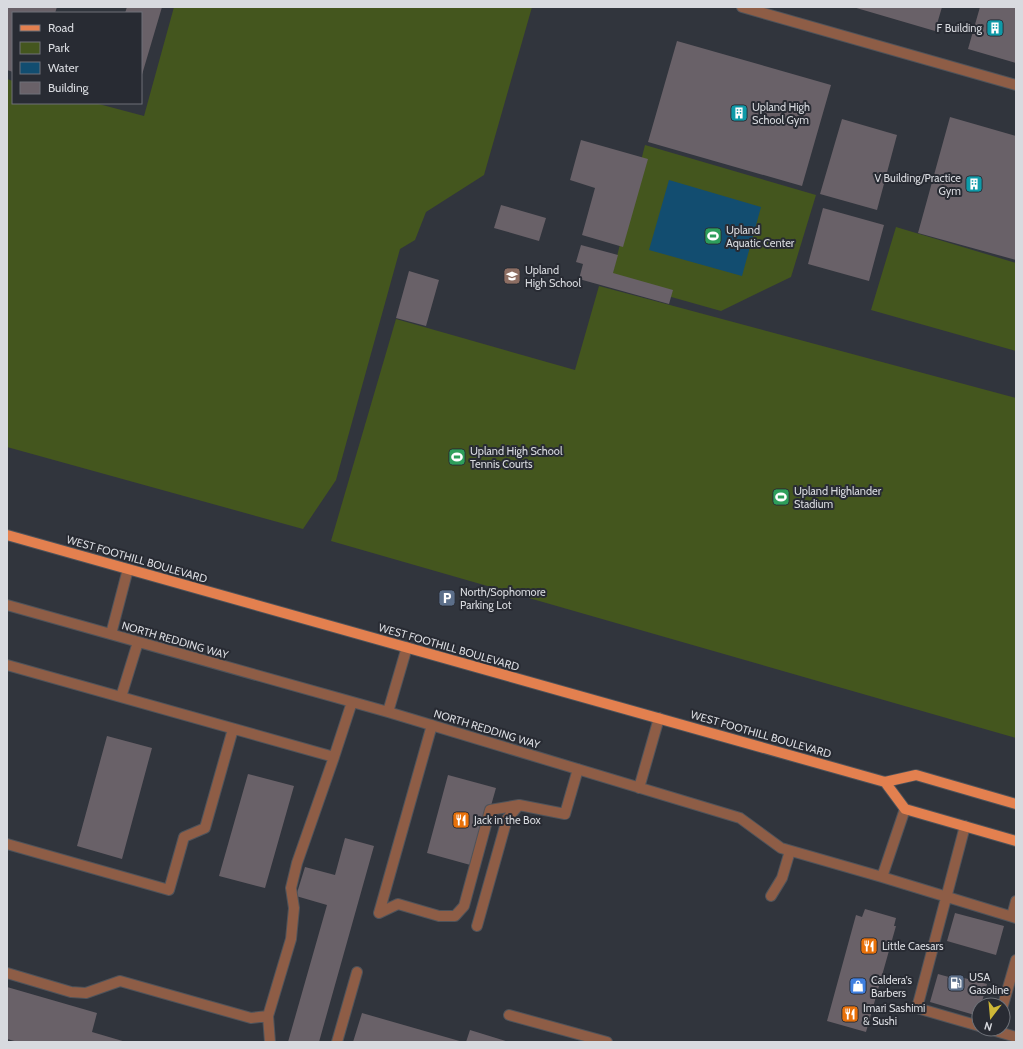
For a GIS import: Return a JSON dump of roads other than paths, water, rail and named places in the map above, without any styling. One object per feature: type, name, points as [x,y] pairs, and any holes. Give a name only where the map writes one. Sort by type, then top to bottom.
[{"type":"main road","name":"WEST FOOTHILL BOULEVARD","points":[[7,535],[885,782],[916,775],[1016,804]]},
{"type":"main road","points":[[885,782],[905,809],[1016,841]]},
{"type":"lane","points":[[742,7],[1016,84]]},
{"type":"lane","points":[[110,634],[128,569]]},
{"type":"lane","name":"NORTH REDDING WAY","points":[[7,605],[388,712],[740,818],[781,848],[947,895],[1014,917]]},
{"type":"lane","points":[[121,697],[138,642]]},
{"type":"lane","points":[[388,712],[407,647]]},
{"type":"lane","points":[[7,665],[334,757]]},
{"type":"lane","points":[[270,1042],[268,1016],[291,939],[294,908],[291,888],[297,862],[352,702]]},
{"type":"lane","points":[[639,788],[659,718]]},
{"type":"lane","points":[[432,726],[379,913],[398,904],[439,916],[455,916],[464,906],[490,810],[519,805],[564,814],[578,769]]},
{"type":"lane","points":[[7,844],[169,890],[184,837],[205,828],[233,729]]},
{"type":"lane","points":[[477,926],[507,819],[519,805]]},
{"type":"lane","points":[[882,877],[905,809]]},
{"type":"lane","points":[[965,826],[917,1008],[971,1024]]},
{"type":"lane","points":[[771,896],[782,878],[790,851]]},
{"type":"lane","points":[[1014,917],[1016,901]]},
{"type":"lane","points":[[1005,997],[1016,960]]},
{"type":"lane","points":[[337,1042],[357,972]]},
{"type":"lane","points":[[7,973],[70,992],[86,993],[120,982],[251,1018],[268,1016]]},
{"type":"lane","points":[[509,1014],[607,1042]]},
{"type":"water","points":[[669,180],[761,207],[742,276],[649,250]]},
{"type":"place","name":"F Building","points":[[995,28]]},
{"type":"place","name":"Upland High School Gym","points":[[739,113]]},
{"type":"place","name":"V Building/Practice Gym","points":[[974,184]]},
{"type":"place","name":"Upland Aquatic Center","points":[[713,236]]},
{"type":"place","name":"Upland High School","points":[[512,276]]},
{"type":"place","name":"Upland High School Tennis Courts","points":[[457,457]]},
{"type":"place","name":"Upland Highlander Stadium","points":[[781,497]]},
{"type":"place","name":"North/Sophomore Parking Lot","points":[[447,598]]},
{"type":"place","name":"Jack in the Box","points":[[461,820]]},
{"type":"place","name":"Little Caesars","points":[[869,946]]},
{"type":"place","name":"USA Gasoline","points":[[956,983]]},
{"type":"place","name":"Caldera's Barbers","points":[[858,986]]},
{"type":"place","name":"Imari Sashimi & Sushi","points":[[850,1014]]}]
